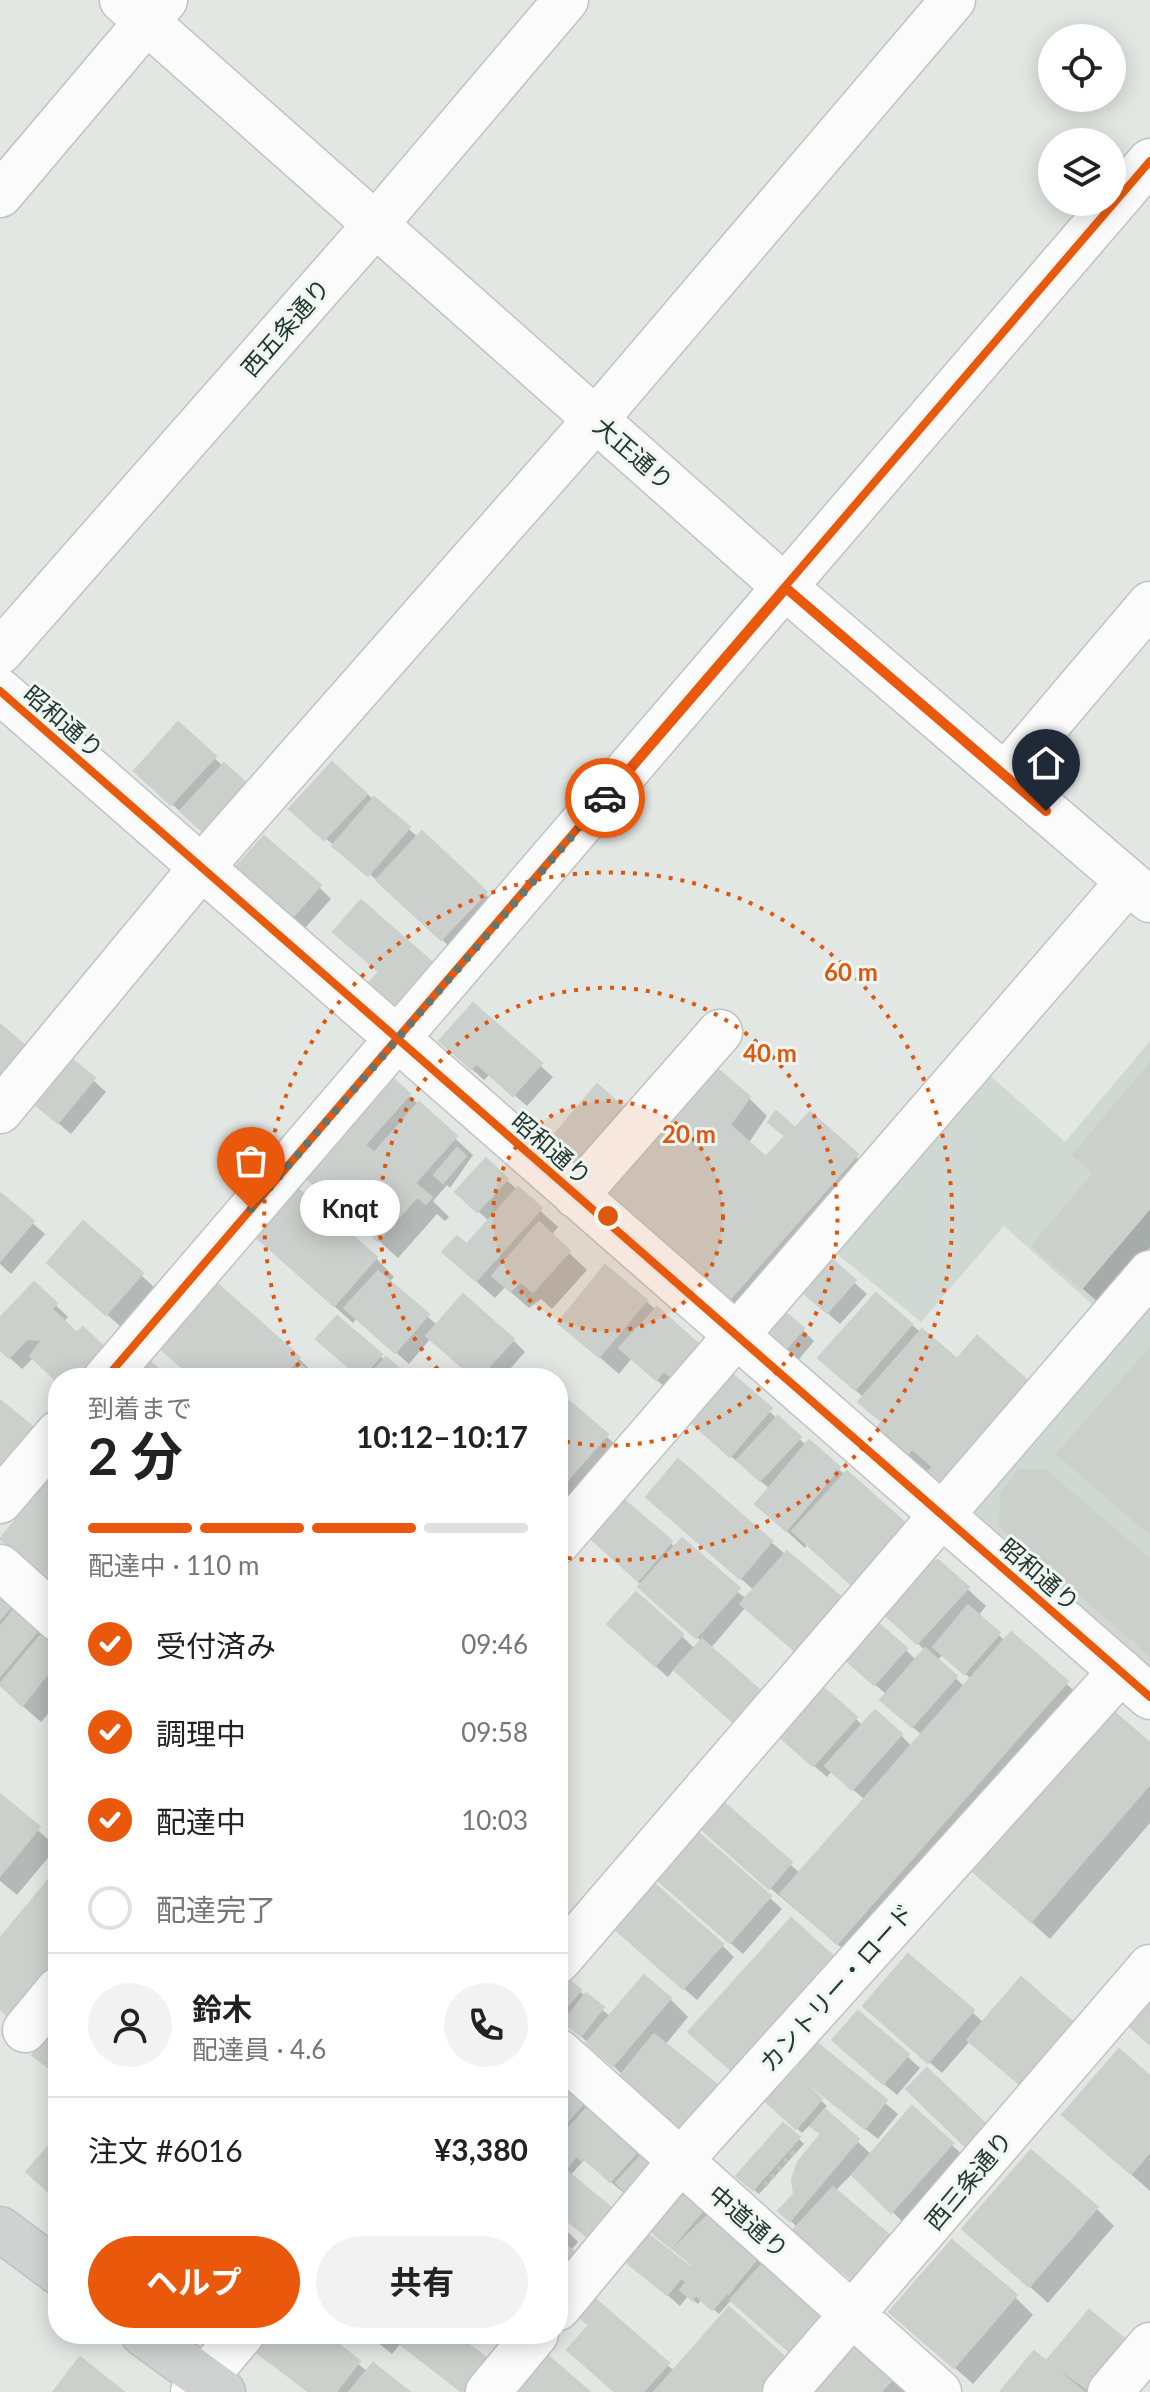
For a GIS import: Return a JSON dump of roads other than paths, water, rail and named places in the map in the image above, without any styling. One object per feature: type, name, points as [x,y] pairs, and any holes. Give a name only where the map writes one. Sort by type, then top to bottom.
[{"type":"main road","points":[[0,2229],[48,2265]]},
{"type":"main road","points":[[155,2344],[207,2387]]},
{"type":"street","name":"西五条通り","points":[[0,652],[375,225],[566,0]]},
{"type":"street","points":[[0,1111],[201,868],[596,419],[953,0]]},
{"type":"street","name":"大正通り","points":[[145,7],[375,225],[786,588],[1139,891]]},
{"type":"street","points":[[0,195],[145,7]]},
{"type":"street","points":[[115,1368],[1150,161]]},
{"type":"street","points":[[1005,775],[1150,604]]},
{"type":"street","name":"昭和通り","points":[[0,691],[1135,1684]]},
{"type":"street","points":[[568,1530],[735,1334],[1139,891]]},
{"type":"street","points":[[576,1196],[720,1032]]},
{"type":"street","points":[[568,1949],[1150,1273]]},
{"type":"street","points":[[0,1501],[48,1445]]},
{"type":"street","points":[[0,1567],[48,1610]]},
{"type":"street","name":"カントリー・ロード","points":[[568,2296],[680,2161],[1135,1684]]},
{"type":"street","name":"西三条通り","points":[[785,2392],[1150,1967]]},
{"type":"street","points":[[25,2030],[48,2002]]},
{"type":"street","name":"中道通り","points":[[568,2060],[939,2392]]},
{"type":"street","points":[[207,2387],[235,2344]]},
{"type":"street","points":[[488,2392],[528,2344]]},
{"type":"street","points":[[1110,2392],[1150,2345]]},
{"type":"place","name":"Knqt","points":[[251,1209]]}]
